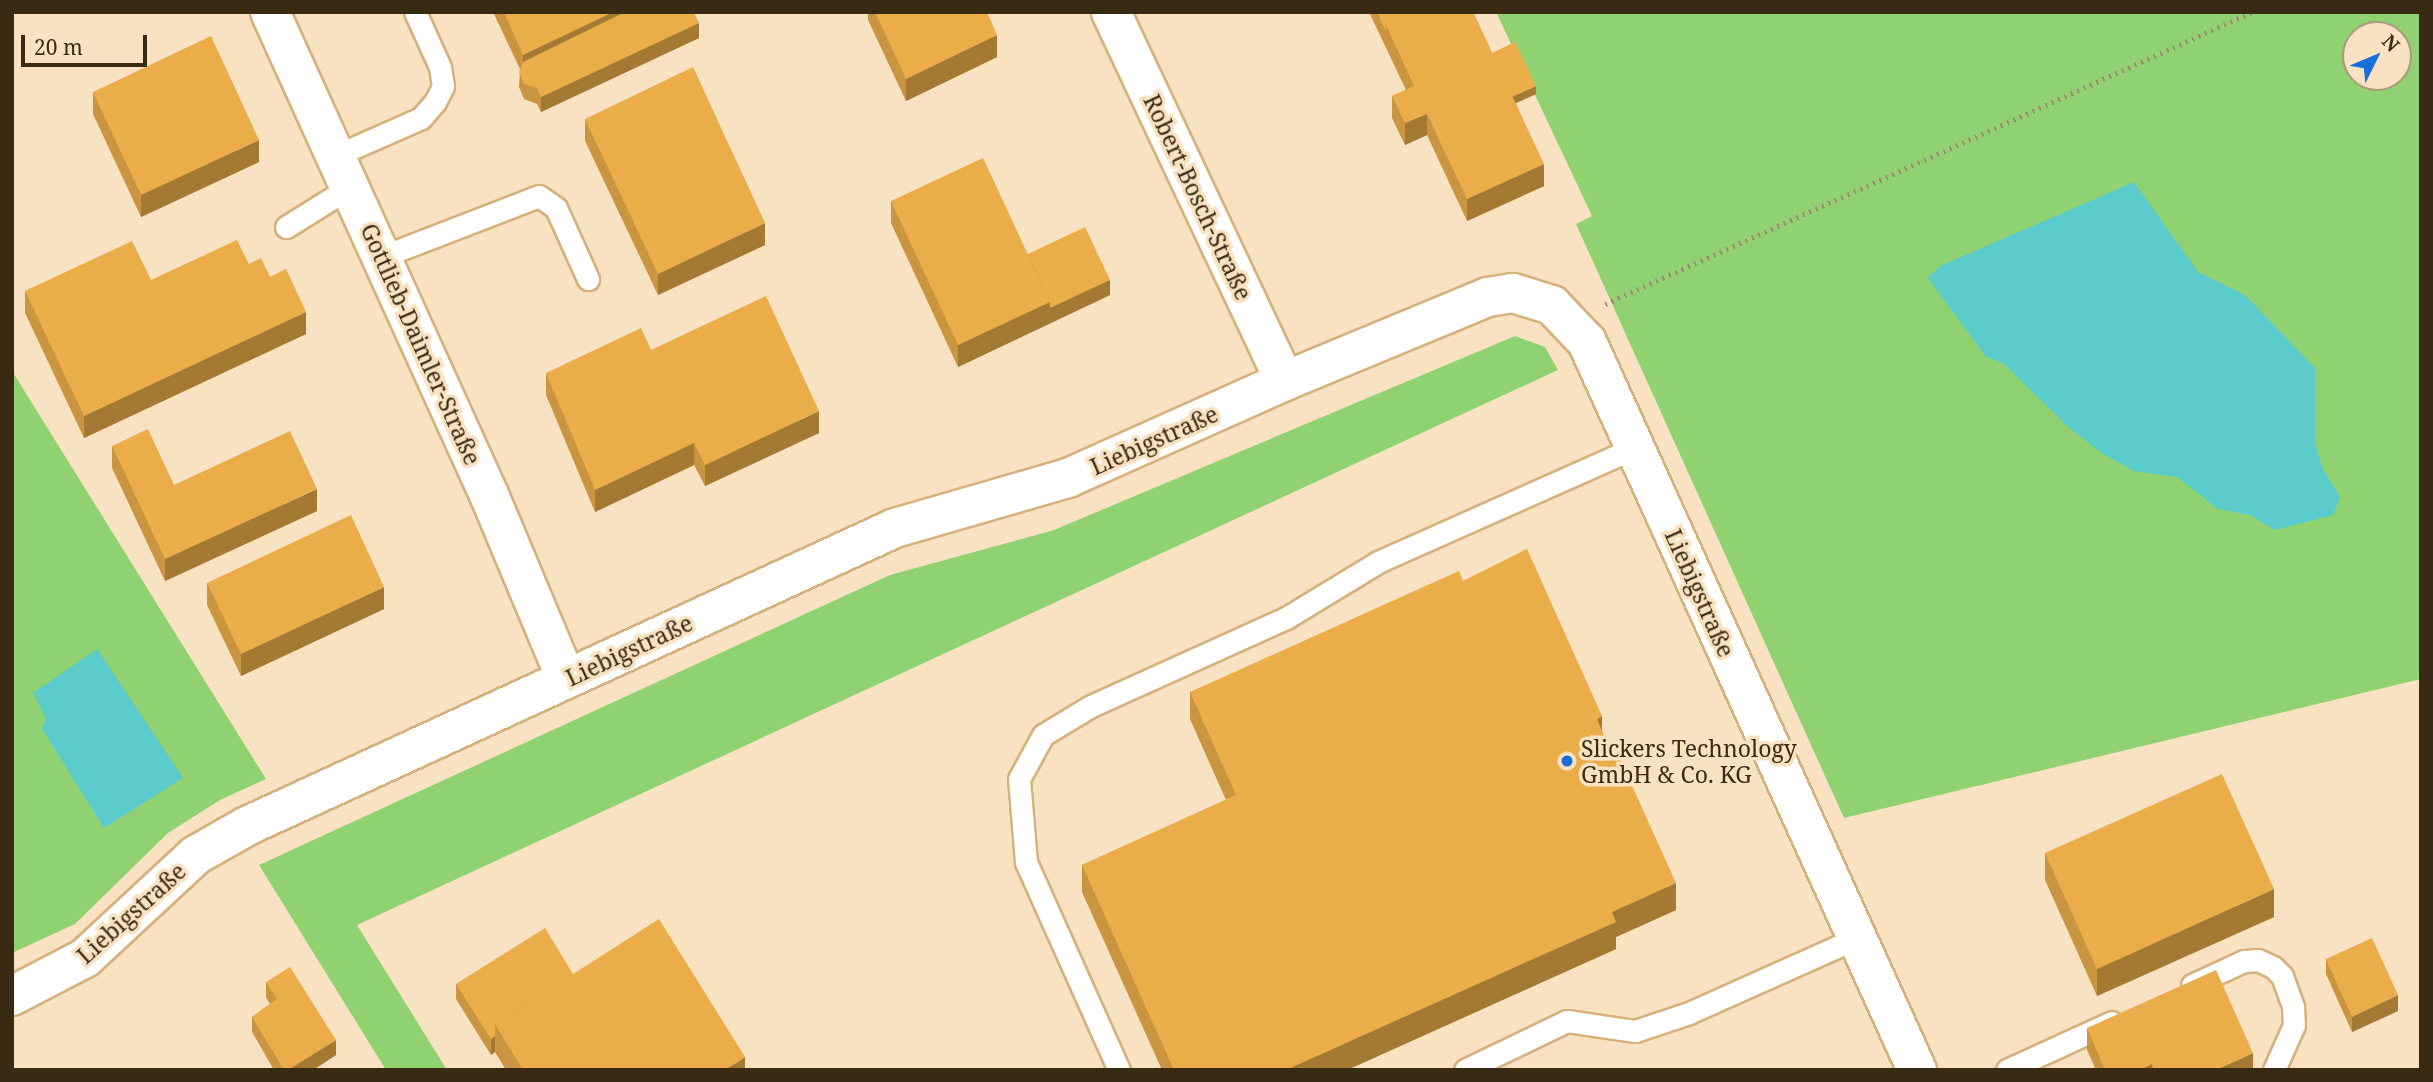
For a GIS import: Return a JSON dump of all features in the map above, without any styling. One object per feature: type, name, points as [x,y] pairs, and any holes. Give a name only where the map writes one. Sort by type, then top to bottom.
[{"type":"street","name":"Gottlieb-Daimler-Straße","points":[[270,12],[382,257],[566,679]]},
{"type":"street","name":"Robert-Bosch-Straße","points":[[1111,12],[1285,381]]},
{"type":"street","name":"Liebigstraße","points":[[12,996],[85,958],[170,877],[221,840],[566,679],[895,528],[1068,478],[1285,381],[1488,297],[1533,296],[1569,320],[1587,342],[1917,1070]]},
{"type":"lane","points":[[286,227],[342,172],[421,118],[435,102],[443,86],[440,67],[415,12]]},
{"type":"lane","points":[[382,257],[539,196],[556,208],[588,279]]},
{"type":"lane","points":[[1119,1070],[1026,862],[1019,779],[1043,735],[1091,706],[1286,618],[1378,562],[1634,448]]},
{"type":"lane","points":[[1465,1070],[1567,1021],[1636,1031],[1689,1013],[1857,938]]},
{"type":"lane","points":[[2169,995],[2244,961],[2258,960],[2273,967],[2282,976],[2293,1007],[2294,1025],[2274,1070]]},
{"type":"lane","points":[[2007,1070],[2132,1012]]},
{"type":"path","points":[[1569,320],[2252,12]]},
{"type":"green space","points":[[1496,12],[2421,12],[2421,679],[1844,818],[1576,224],[1592,216]]},
{"type":"green space","points":[[1515,336],[1545,347],[1558,370],[357,925],[447,1070],[386,1070],[259,865],[890,575],[1054,530]]},
{"type":"green space","points":[[12,371],[266,779],[220,800],[168,833],[75,924],[12,953]]},
{"type":"water","points":[[2134,182],[2198,272],[2245,295],[2315,368],[2315,441],[2322,468],[2340,497],[2333,515],[2275,530],[2250,515],[2218,509],[2177,477],[2133,471],[2100,452],[2067,426],[2003,363],[1986,357],[1928,278],[1940,266]]},
{"type":"water","points":[[97,649],[183,778],[104,828],[42,729],[46,718],[33,693]]},
{"type":"building","points":[[504,12],[613,12],[523,55]]},
{"type":"building","points":[[625,12],[694,12],[699,23],[541,97],[537,88],[524,84],[519,72],[523,62]]},
{"type":"building","points":[[875,12],[987,12],[997,35],[906,79]]},
{"type":"building","points":[[1377,12],[1413,12],[1386,25],[1386,32]]},
{"type":"building","points":[[1413,12],[1473,12],[1544,164],[1467,199],[1427,114],[1405,123],[1392,96],[1414,86],[1386,25]]},
{"type":"building","points":[[211,36],[259,140],[141,195],[93,92]]},
{"type":"building","points":[[1515,42],[1536,86],[1512,97],[1492,53]]},
{"type":"building","points":[[693,67],[765,223],[658,274],[585,119]]},
{"type":"building","points":[[983,158],[1050,302],[958,345],[891,201]]},
{"type":"building","points":[[1085,227],[1110,280],[1050,308],[1050,302],[1028,254]]},
{"type":"building","points":[[237,240],[249,264],[261,258],[270,277],[286,269],[306,312],[84,416],[25,291],[132,241],[151,280]]},
{"type":"building","points":[[766,296],[819,411],[705,465],[694,443],[595,490],[546,373],[641,328],[651,350]]},
{"type":"building","points":[[148,429],[174,485],[290,431],[317,489],[165,559],[112,446]]},
{"type":"building","points":[[351,515],[384,587],[241,654],[207,583]]},
{"type":"building","points":[[1527,549],[1602,716],[1597,719],[1610,750],[1615,748],[1676,883],[1612,912],[1616,922],[1286,1070],[1174,1070],[1082,865],[1236,795],[1190,692],[1459,571],[1463,581]]},
{"type":"building","points":[[2222,774],[2274,889],[2097,969],[2045,853]]},
{"type":"building","points":[[659,919],[745,1057],[725,1070],[523,1070],[495,1024]]},
{"type":"building","points":[[545,928],[573,974],[495,1024],[495,1036],[491,1039],[456,984]]},
{"type":"building","points":[[2372,938],[2398,995],[2352,1017],[2326,959]]},
{"type":"building","points":[[290,967],[336,1040],[284,1070],[252,1017],[277,999],[266,982]]},
{"type":"building","points":[[2216,970],[2253,1053],[2216,1070],[2154,1070],[2152,1064],[2140,1070],[2105,1070],[2087,1028]]},
{"type":"place","name":"Slickers Technology GmbH & Co. KG","points":[[1567,761]]}]
